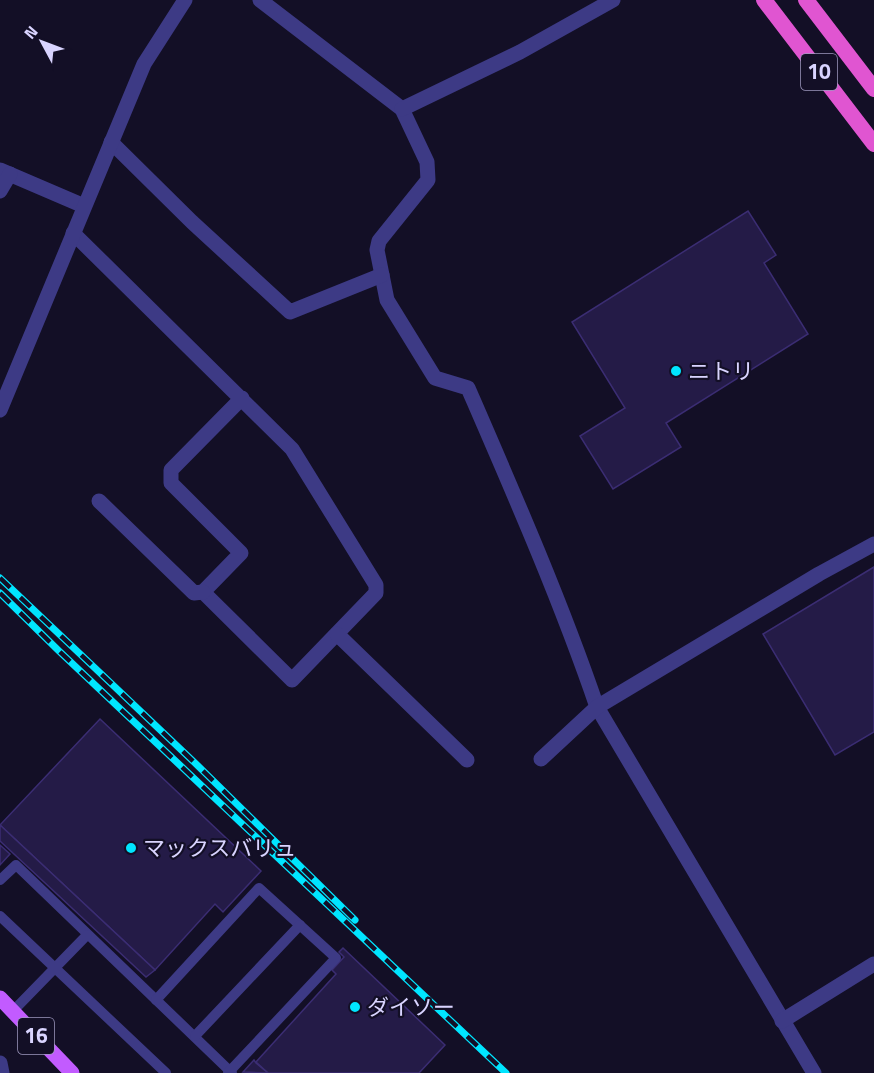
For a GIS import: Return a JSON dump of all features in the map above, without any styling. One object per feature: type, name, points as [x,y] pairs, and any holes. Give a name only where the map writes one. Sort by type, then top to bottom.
[{"type":"highway","name":"10","points":[[764,0],[874,144]]},
{"type":"highway","name":"10","points":[[806,0],[874,89]]},
{"type":"main road","name":"16","points":[[0,998],[72,1073]]},
{"type":"street","points":[[0,410],[144,64],[185,0]]},
{"type":"street","points":[[260,0],[402,109],[427,162],[428,180],[379,241],[377,250],[387,300],[435,378],[468,388],[527,525],[578,652],[597,707],[814,1073]]},
{"type":"street","points":[[402,109],[520,52],[613,0]]},
{"type":"street","points":[[111,142],[192,222],[290,312],[382,274]]},
{"type":"street","points":[[0,191],[5,172],[84,206]]},
{"type":"street","points":[[73,233],[292,449],[376,585],[376,593],[292,680],[203,592]]},
{"type":"street","points":[[99,501],[194,593],[203,592],[241,553],[171,483],[171,470],[242,398]]},
{"type":"street","points":[[541,759],[597,707],[874,543]]},
{"type":"street","points":[[337,634],[467,760]]},
{"type":"street","points":[[782,1021],[874,964]]},
{"type":"street","points":[[0,1064],[2,1073]]},
{"type":"lane","points":[[0,880],[16,865],[230,1072],[336,958],[259,888],[156,1000]]},
{"type":"lane","points":[[0,916],[166,1073]]},
{"type":"lane","points":[[195,1036],[300,925]]},
{"type":"lane","points":[[13,1011],[87,935]]},
{"type":"building","name":"ニトリ","points":[[748,211],[776,255],[764,263],[808,334],[666,423],[681,447],[613,489],[580,436],[625,408],[572,322]]},
{"type":"building","points":[[874,567],[874,732],[835,755],[763,634]]},
{"type":"building","name":"マックスバリュ","points":[[100,719],[261,871],[223,912],[215,904],[155,970],[0,825]]},
{"type":"building","points":[[0,825],[155,970],[146,977],[0,841]]},
{"type":"building","points":[[0,845],[10,854],[0,865]]},
{"type":"building","name":"ダイソー","points":[[343,948],[445,1045],[419,1073],[268,1073],[256,1062],[336,974],[332,970],[344,957],[339,952]]},
{"type":"building","points":[[254,1060],[256,1063],[268,1073],[243,1072]]},
{"type":"railway","points":[[0,578],[194,762],[355,920]]},
{"type":"railway","points":[[0,593],[506,1073]]},
{"type":"place","name":"ニトリ","points":[[676,371]]},
{"type":"place","name":"マックスバリュ","points":[[131,848]]},
{"type":"place","name":"ダイソー","points":[[355,1007]]}]
